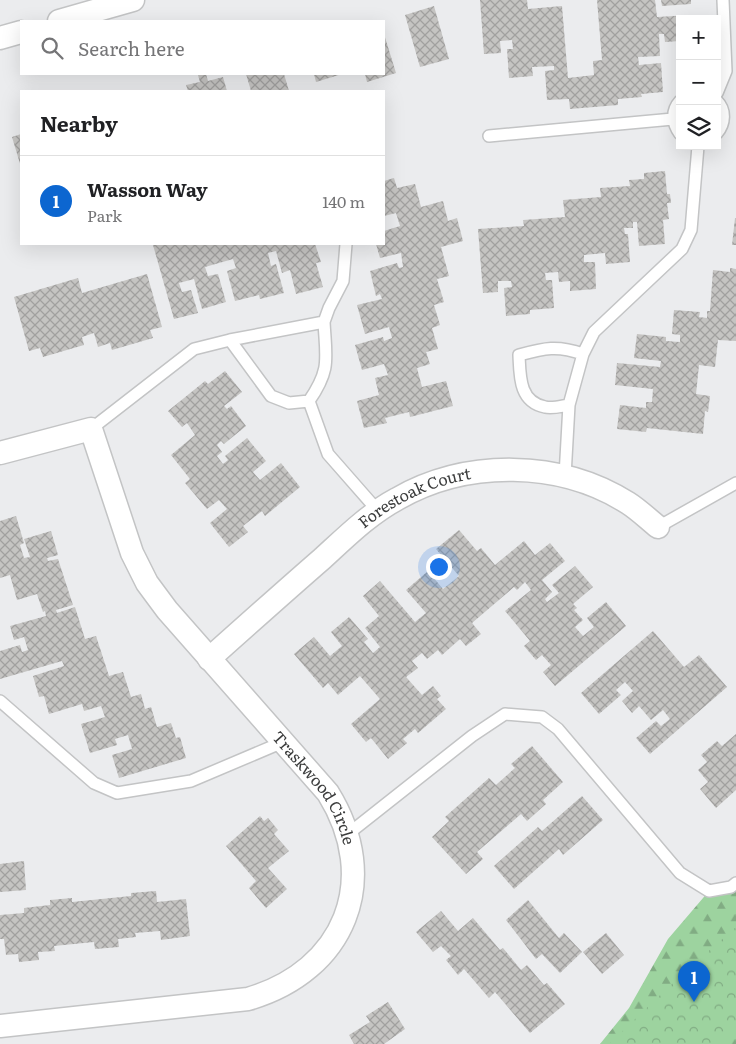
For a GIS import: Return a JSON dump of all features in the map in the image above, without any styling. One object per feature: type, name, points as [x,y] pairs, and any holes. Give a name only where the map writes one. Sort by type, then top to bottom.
[{"type":"street","points":[[63,20],[133,0]]},
{"type":"street","points":[[0,38],[20,32]]},
{"type":"street","points":[[0,454],[91,429]]},
{"type":"street","name":"Traskwood Circle","points":[[0,1026],[248,999],[270,993],[290,983],[309,969],[325,953],[347,913],[353,879],[353,856],[348,834],[340,812],[328,793],[167,610],[147,583],[132,553],[91,429]]},
{"type":"street","name":"Forestoak Court","points":[[209,658],[378,511],[395,499],[427,484],[460,474],[495,470],[530,470],[565,476],[598,488],[629,504],[658,527]]},
{"type":"lane","points":[[721,83],[726,71],[723,0]]},
{"type":"lane","points":[[676,125],[673,119],[674,111],[678,105]]},
{"type":"lane","points":[[721,108],[724,113],[721,126]]},
{"type":"lane","points":[[489,136],[673,119]]},
{"type":"lane","points":[[565,476],[569,405],[583,354],[594,332],[682,249],[691,230],[698,150]]},
{"type":"lane","points":[[230,340],[271,396],[290,403],[308,401],[321,383],[327,368],[324,322],[343,281],[346,245]]},
{"type":"lane","points":[[91,429],[194,350],[230,340],[324,322]]},
{"type":"lane","points":[[569,405],[545,407],[528,399],[520,382],[519,355],[543,348],[563,347],[583,354]]},
{"type":"lane","points":[[308,401],[328,454],[378,511]]},
{"type":"lane","points":[[658,527],[736,483]]},
{"type":"lane","points":[[0,701],[94,783],[117,793],[191,781],[283,742]]},
{"type":"lane","points":[[348,834],[472,736],[505,714],[542,717],[558,729],[680,873],[709,891],[731,887],[736,883]]},
{"type":"green space","points":[[736,883],[736,1044],[600,1044],[629,1008],[668,939],[709,891]]},
{"type":"green space","points":[[736,927],[736,1028],[719,1044],[609,1044],[678,978]]},
{"type":"building","points":[[480,0],[527,0],[528,9],[562,6],[568,78],[594,75],[593,61],[602,60],[597,0],[655,0],[657,17],[676,16],[676,41],[665,42],[664,34],[659,34],[660,56],[638,57],[639,65],[661,63],[663,92],[641,94],[642,97],[618,99],[618,105],[570,109],[569,99],[547,100],[545,71],[554,70],[554,66],[532,67],[533,76],[509,78],[507,49],[513,49],[512,40],[500,41],[501,53],[484,54]]},
{"type":"building","points":[[661,0],[691,0],[691,4],[662,6]]},
{"type":"building","points":[[434,6],[449,59],[420,67],[405,15]]},
{"type":"building","points":[[385,37],[396,73],[367,82],[365,75],[385,75]]},
{"type":"building","points":[[198,75],[206,75],[208,81],[223,77],[227,90],[188,90],[186,85],[200,82]]},
{"type":"building","points":[[246,75],[284,75],[289,90],[251,90]]},
{"type":"building","points":[[314,75],[339,75],[316,82]]},
{"type":"building","points":[[20,134],[20,164],[12,137]]},
{"type":"building","points":[[665,171],[667,194],[670,194],[671,203],[667,203],[669,219],[663,220],[665,244],[639,246],[637,222],[633,222],[633,228],[624,228],[625,234],[628,234],[630,262],[606,264],[605,253],[584,255],[584,262],[595,262],[596,289],[570,291],[570,281],[559,282],[558,272],[545,273],[546,280],[552,280],[554,308],[530,310],[530,314],[506,316],[504,288],[512,287],[511,281],[498,281],[498,292],[483,293],[478,229],[524,226],[523,220],[565,217],[563,200],[601,197],[600,188],[630,186],[629,180],[644,179],[644,173]]},
{"type":"building","points":[[394,178],[397,188],[415,184],[421,207],[443,201],[448,221],[457,218],[463,241],[441,247],[449,276],[437,279],[444,302],[434,305],[440,325],[432,328],[438,349],[426,352],[430,364],[417,368],[422,387],[446,381],[453,406],[410,417],[409,412],[385,418],[387,423],[364,428],[357,401],[379,395],[375,378],[388,375],[384,364],[362,370],[355,345],[383,337],[384,341],[392,338],[389,327],[365,334],[357,305],[382,299],[380,294],[376,296],[370,271],[397,263],[399,268],[403,267],[401,253],[380,258],[376,245],[385,245],[385,231],[400,226],[396,213],[385,216],[385,181]]},
{"type":"building","points":[[735,218],[736,245],[732,245]]},
{"type":"building","points":[[153,245],[315,245],[321,262],[316,263],[323,287],[296,294],[290,270],[282,273],[276,251],[268,253],[271,266],[276,264],[284,293],[260,299],[259,295],[235,301],[227,271],[236,268],[233,259],[205,267],[208,276],[218,274],[226,302],[202,309],[194,279],[179,283],[182,292],[191,290],[198,313],[174,319]]},
{"type":"building","points":[[730,268],[736,269],[736,341],[718,340],[715,367],[699,365],[696,394],[710,396],[708,412],[705,411],[703,434],[647,428],[646,432],[617,429],[620,405],[646,408],[646,402],[652,402],[653,389],[615,385],[617,363],[660,367],[661,361],[634,358],[637,334],[666,337],[666,341],[680,342],[680,335],[672,334],[674,310],[700,312],[699,317],[707,318],[707,311],[710,311],[713,270],[730,272]]},
{"type":"building","points":[[147,274],[162,327],[150,330],[153,338],[112,350],[110,343],[98,347],[94,333],[82,337],[84,345],[43,357],[40,348],[29,351],[14,297],[78,278],[82,293]]},
{"type":"building","points":[[225,371],[242,392],[224,406],[227,409],[231,406],[246,426],[224,444],[221,441],[217,445],[222,452],[217,456],[223,464],[228,460],[225,456],[247,438],[266,461],[253,472],[260,480],[281,463],[300,487],[265,516],[262,511],[243,526],[248,532],[229,547],[210,523],[227,509],[219,500],[207,509],[185,483],[190,479],[171,455],[195,435],[187,423],[182,427],[168,411],[205,381],[208,384]]},
{"type":"building","points":[[16,516],[24,543],[20,545],[24,558],[30,557],[24,539],[51,531],[58,555],[47,558],[48,561],[58,559],[73,605],[56,610],[57,613],[75,607],[85,639],[96,636],[109,676],[123,672],[131,697],[141,694],[145,709],[151,707],[157,727],[171,723],[176,738],[180,737],[186,758],[119,778],[112,755],[132,749],[128,735],[115,739],[117,745],[90,753],[81,724],[105,717],[101,706],[84,711],[82,704],[49,714],[44,696],[39,697],[33,676],[64,666],[62,661],[0,679],[0,651],[20,645],[22,652],[28,650],[24,637],[14,640],[10,626],[46,616],[37,594],[17,600],[10,575],[0,578],[0,521]]},
{"type":"building","points":[[459,530],[477,551],[481,548],[495,565],[524,541],[535,555],[550,543],[565,561],[542,580],[552,592],[545,599],[547,602],[559,593],[552,585],[575,566],[593,587],[573,604],[577,608],[574,610],[583,620],[575,627],[583,636],[594,627],[587,618],[606,602],[626,626],[555,686],[543,672],[551,665],[542,655],[536,660],[524,646],[530,641],[505,611],[531,590],[525,582],[517,590],[514,587],[472,623],[481,634],[466,646],[460,639],[442,655],[438,650],[427,659],[422,653],[412,661],[418,668],[406,677],[422,695],[433,686],[441,696],[437,699],[446,709],[418,733],[415,729],[403,739],[407,743],[388,759],[371,738],[366,742],[351,724],[380,699],[360,676],[338,695],[328,683],[323,688],[294,654],[314,637],[330,656],[342,646],[331,632],[349,617],[368,639],[364,642],[373,653],[380,647],[365,628],[379,616],[363,596],[380,581],[415,622],[426,613],[406,590],[428,571],[443,589],[459,576],[436,549]]},
{"type":"building","points":[[653,631],[684,667],[699,655],[727,687],[650,754],[636,738],[656,721],[661,726],[670,719],[663,710],[651,720],[639,706],[632,713],[622,701],[633,691],[625,682],[616,690],[621,695],[599,714],[581,693]]},
{"type":"building","points":[[736,734],[736,790],[716,808],[700,789],[708,782],[698,770],[707,762],[701,755],[717,741],[722,746]]},
{"type":"building","points":[[532,746],[563,782],[543,800],[546,804],[527,821],[521,814],[477,852],[483,859],[466,874],[432,837],[449,821],[445,817],[489,778],[496,785],[515,768],[511,764]]},
{"type":"building","points":[[582,796],[603,820],[563,855],[559,849],[514,889],[494,866],[538,827],[542,831]]},
{"type":"building","points":[[260,816],[264,821],[268,818],[278,830],[274,834],[289,851],[268,868],[287,889],[266,908],[249,888],[256,881],[226,846]]},
{"type":"building","points":[[24,861],[26,890],[0,892],[0,864]]},
{"type":"building","points":[[156,891],[157,902],[186,899],[190,936],[161,940],[160,931],[135,933],[136,937],[118,939],[119,947],[95,949],[94,942],[54,946],[55,951],[38,952],[39,960],[19,962],[18,954],[6,955],[4,939],[0,939],[0,915],[24,913],[24,908],[50,905],[50,900],[72,898],[72,902],[131,896],[131,893]]},
{"type":"building","points":[[528,900],[559,938],[564,933],[582,952],[560,973],[542,954],[536,959],[506,920]]},
{"type":"building","points":[[441,911],[458,931],[473,918],[500,950],[503,948],[521,970],[527,965],[544,985],[547,983],[565,1004],[530,1033],[495,992],[489,998],[464,969],[458,975],[446,960],[451,956],[441,946],[433,952],[416,932]]},
{"type":"building","points":[[606,933],[624,955],[602,974],[583,952]]},
{"type":"building","points":[[388,1002],[405,1029],[384,1044],[354,1044],[349,1035],[370,1022],[366,1016]]},
{"type":"place","name":"Wasson Way","points":[[694,1002]]}]
